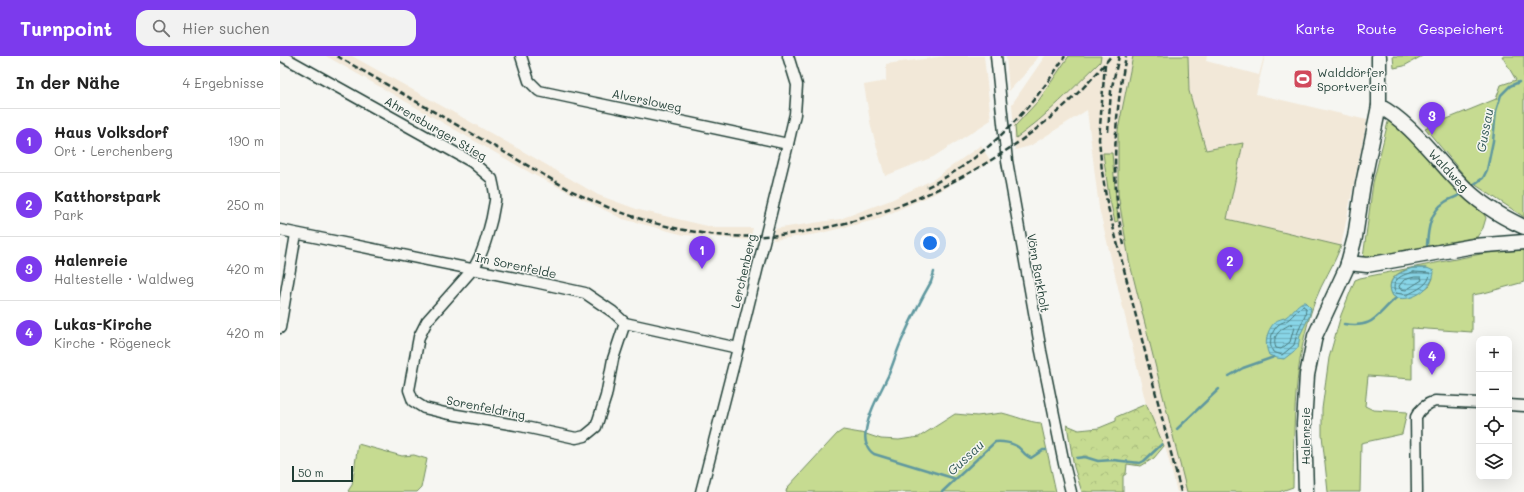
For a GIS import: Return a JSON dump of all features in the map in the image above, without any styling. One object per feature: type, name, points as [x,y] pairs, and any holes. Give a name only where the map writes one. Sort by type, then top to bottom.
[{"type":"main road","name":"Halenreie","points":[[1306,492],[1304,411],[1310,361],[1315,336],[1348,263],[1356,237],[1363,184],[1379,106],[1379,56]]},
{"type":"main road","name":"Waldweg","points":[[1379,106],[1410,130],[1480,202],[1496,213],[1524,227]]},
{"type":"main road","points":[[1348,263],[1367,265],[1474,246],[1524,242]]},
{"type":"street","name":"Ahrensburger Stieg","points":[[282,56],[472,162],[492,179],[495,199],[486,239],[479,260],[473,269]]},
{"type":"street","name":"Alversloweg","points":[[522,56],[529,82],[539,91],[788,144]]},
{"type":"street","name":"Lerchenberg","points":[[701,492],[738,348],[794,114],[797,85],[788,56]]},
{"type":"street","name":"Vörn Barkholt","points":[[996,56],[1007,161],[1040,351],[1071,492]]},
{"type":"street","name":"Im Sorenfelde","points":[[280,230],[473,269],[585,294],[613,312],[625,323],[738,348]]},
{"type":"street","points":[[280,328],[296,234]]},
{"type":"street","name":"Sorenfeldring","points":[[473,269],[449,294],[427,321],[422,331],[409,390],[413,401],[424,408],[576,438],[585,436],[596,426],[600,416],[613,359],[625,323]]},
{"type":"street","points":[[1417,492],[1416,417],[1419,411],[1429,403],[1435,401],[1476,404]]},
{"type":"street","points":[[1512,405],[1524,406]]},
{"type":"shaded area","points":[[326,56],[352,56],[598,195],[639,210],[716,228],[753,228],[750,240],[684,235],[623,219],[536,176]]},
{"type":"shaded area","points":[[946,56],[984,56],[991,120],[933,157],[885,176],[871,127],[864,85],[886,81],[886,64]]},
{"type":"shaded area","points":[[1006,56],[1039,56],[1009,91]]},
{"type":"shaded area","points":[[1045,56],[1133,56],[1118,130],[1129,260],[1187,492],[1177,492],[1166,449],[1161,442],[1146,404],[1099,208],[1087,110],[1030,146],[1015,150],[1012,104]]},
{"type":"shaded area","points":[[1188,56],[1207,56],[1206,61],[1259,75],[1265,56],[1256,94],[1367,120],[1341,246],[1227,219],[1243,143],[1206,150],[1189,91]]},
{"type":"shaded area","points":[[981,145],[991,162],[934,194],[875,220],[817,234],[773,240],[774,229],[840,219],[891,200],[934,179]]},
{"type":"green space","points":[[1069,56],[1101,56],[1100,62],[1070,92],[1016,138],[1015,126],[1039,100]]},
{"type":"green space","points":[[1133,56],[1188,56],[1189,91],[1206,150],[1243,143],[1227,219],[1341,246],[1315,301],[1302,346],[1296,392],[1293,487],[1279,492],[1187,492],[1129,260],[1118,194],[1118,130]]},
{"type":"green space","points":[[1393,56],[1422,56],[1404,66],[1394,68]]},
{"type":"green space","points":[[1502,56],[1524,56],[1524,217],[1468,180],[1425,128],[1496,99],[1501,85],[1516,80]]},
{"type":"green space","points":[[1389,118],[1414,139],[1443,175],[1484,214],[1486,218],[1483,228],[1477,237],[1363,258],[1373,183]]},
{"type":"green space","points":[[1103,153],[1112,153],[1118,221],[1115,222],[1109,196]]},
{"type":"green space","points":[[1524,250],[1524,282],[1472,295],[1472,332],[1412,328],[1412,379],[1368,376],[1365,406],[1373,410],[1407,412],[1402,434],[1361,443],[1360,492],[1328,492],[1322,435],[1322,409],[1329,358],[1341,315],[1355,280],[1360,278],[1491,252]],"holes":[[[1427,268],[1433,278],[1430,285],[1425,289],[1393,296],[1390,285],[1394,277],[1408,269]]]},
{"type":"green space","points":[[1146,404],[1164,446],[1154,458],[1141,466],[1127,464],[1126,474],[1123,476],[1123,492],[1082,492],[1074,467],[1067,425],[1079,430],[1099,428],[1116,421],[1116,417]]},
{"type":"green space","points":[[1002,413],[1041,423],[1056,492],[786,492],[787,488],[837,434],[843,430],[866,434],[881,439],[899,440],[919,437],[955,414],[977,416]]},
{"type":"green space","points":[[358,444],[402,456],[414,455],[427,459],[421,488],[417,492],[349,492],[348,491],[352,485]]},
{"type":"water","points":[[1413,268],[1427,268],[1434,271],[1430,284],[1419,294],[1413,297],[1399,298],[1393,296],[1390,285],[1394,278],[1398,274]]},
{"type":"water","points":[[1303,302],[1311,308],[1309,317],[1300,335],[1298,348],[1284,359],[1269,355],[1266,342],[1270,329],[1276,321],[1286,317]]},
{"type":"waterway","name":"Gussau","points":[[1473,185],[1483,178],[1487,170],[1493,141],[1496,111],[1501,95],[1510,86],[1519,82]]},
{"type":"waterway","name":"Gussau","points":[[1427,245],[1429,227],[1436,211],[1445,202],[1459,195]]},
{"type":"waterway","points":[[934,272],[931,282],[899,346],[888,376],[872,409],[865,433],[867,447],[874,454],[956,479]]},
{"type":"waterway","name":"Gussau","points":[[1344,324],[1354,325],[1368,322],[1379,315],[1396,298]]},
{"type":"waterway","name":"Gussau","points":[[1229,376],[1243,368],[1274,357]]},
{"type":"waterway","name":"Gussau","points":[[1177,429],[1219,389]]},
{"type":"waterway","name":"Gussau","points":[[942,492],[995,442],[1013,444],[1031,458],[1043,450],[1046,450]]},
{"type":"waterway","name":"Gussau","points":[[1077,458],[1085,457],[1098,461],[1113,460],[1140,463],[1162,444]]},
{"type":"railway","points":[[337,56],[588,199],[624,213],[678,229],[717,235],[770,236],[824,228],[880,213],[934,191],[986,163],[1034,131],[1076,95],[1111,56]]},
{"type":"railway","points":[[927,187],[968,163],[1005,131],[1038,95],[1065,56]]},
{"type":"railway","points":[[1108,132],[1111,91],[1119,56]]},
{"type":"railway","points":[[1124,245],[1117,198],[1115,150],[1116,126],[1126,56]]},
{"type":"railway","points":[[1105,64],[1099,139],[1107,203],[1181,492]]},
{"type":"place","name":"Walddörfer Sportverein","points":[[1303,79]]},
{"type":"place","name":"Halenreie","points":[[1432,135]]},
{"type":"place","name":"Haus Volksdorf","points":[[702,269]]},
{"type":"place","name":"Katthorstpark","points":[[1230,280]]},
{"type":"place","name":"Lukas-Kirche","points":[[1432,375]]}]
